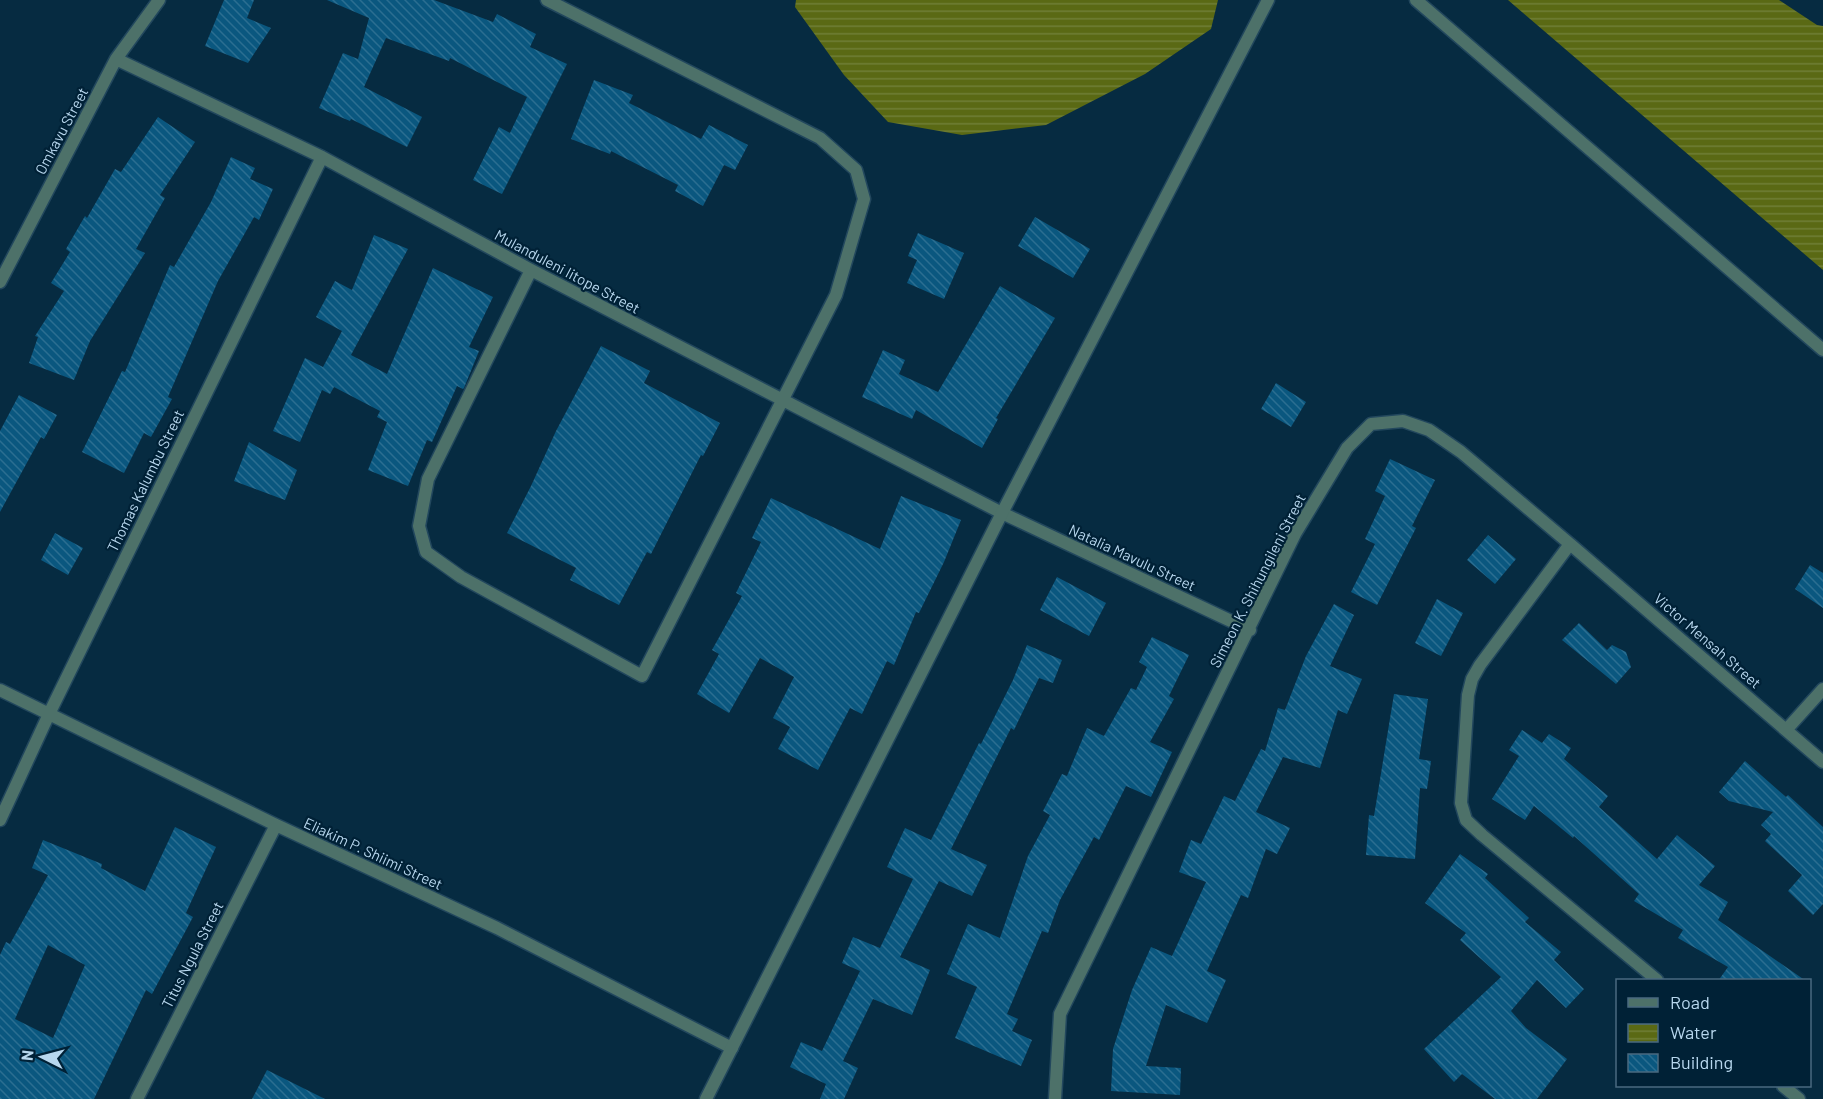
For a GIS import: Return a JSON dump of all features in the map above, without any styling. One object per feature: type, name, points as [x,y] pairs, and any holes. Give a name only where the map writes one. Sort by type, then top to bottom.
[{"type":"street","name":"Omkavu Street","points":[[0,282],[116,60],[159,0]]},
{"type":"street","points":[[531,270],[428,479],[419,526],[426,552],[461,577],[642,676],[836,294],[864,199],[856,170],[820,138],[547,0]]},
{"type":"street","points":[[706,1099],[1002,513],[1268,0]]},
{"type":"street","points":[[1416,0],[1823,350]]},
{"type":"street","name":"Mulanduleni Iitope Street","points":[[116,60],[322,157],[531,270],[1002,513]]},
{"type":"street","name":"Thomas Kalumbu Street","points":[[0,820],[49,714],[322,157]]},
{"type":"street","name":"Simeon K. Shihungileni Street","points":[[1055,1099],[1060,1014],[1295,534],[1347,448],[1371,424],[1403,421],[1429,430],[1461,452],[1570,544]]},
{"type":"street","name":"Natalia Mavulu Street","points":[[1002,513],[1250,630]]},
{"type":"street","points":[[1570,544],[1472,679],[1468,695],[1461,803],[1466,820],[1482,835],[1655,979]]},
{"type":"street","name":"Victor Mensah Street","points":[[1570,544],[1823,762]]},
{"type":"street","points":[[1787,729],[1823,688]]},
{"type":"street","name":"Eliakim P. Shiimi Street","points":[[0,690],[276,825],[497,928],[732,1048]]},
{"type":"street","name":"Titus Ngula Street","points":[[137,1099],[276,825]]},
{"type":"street","points":[[1784,1087],[1799,1099]]},
{"type":"water","points":[[796,0],[1218,0],[1211,29],[1145,74],[1046,125],[962,135],[888,122],[844,75],[795,7]]},
{"type":"water","points":[[1508,0],[1779,0],[1817,25],[1823,26],[1823,270]]},
{"type":"building","points":[[224,0],[254,0],[247,18],[271,28],[248,63],[205,46]]},
{"type":"building","points":[[327,0],[434,0],[493,22],[497,14],[536,34],[530,47],[567,64],[502,194],[473,180],[499,127],[510,133],[527,97],[450,58],[449,61],[386,38],[364,87],[422,117],[407,147],[351,119],[350,121],[319,108],[343,53],[358,59],[369,18]]},
{"type":"building","points":[[594,80],[633,95],[629,103],[701,139],[709,125],[748,145],[735,170],[724,165],[703,206],[675,191],[678,185],[611,151],[610,154],[571,139]]},
{"type":"building","points":[[158,117],[195,142],[160,195],[165,198],[136,249],[145,253],[90,341],[74,380],[29,363],[38,337],[35,336],[64,291],[51,283],[70,252],[66,249],[115,169],[121,172]]},
{"type":"building","points":[[231,157],[255,168],[250,179],[273,189],[259,220],[254,217],[218,281],[168,397],[172,399],[151,437],[144,433],[124,473],[82,452],[122,371],[125,372],[170,265],[174,267],[211,202]]},
{"type":"building","points":[[1035,217],[1090,249],[1073,278],[1018,246]]},
{"type":"building","points":[[918,233],[964,253],[944,299],[907,283],[917,260],[908,256]]},
{"type":"building","points":[[374,235],[408,249],[351,355],[387,374],[433,268],[493,297],[469,347],[479,351],[464,388],[457,386],[432,442],[427,440],[408,486],[368,470],[387,422],[377,417],[380,411],[334,387],[330,394],[322,390],[300,442],[273,431],[305,358],[323,367],[342,331],[316,317],[335,281],[352,290]]},
{"type":"building","points":[[1000,286],[1055,318],[996,418],[998,419],[982,448],[916,410],[912,419],[862,397],[883,350],[905,360],[899,374],[938,392]]},
{"type":"building","points":[[601,346],[650,371],[644,383],[720,423],[703,456],[701,455],[651,554],[647,552],[619,605],[570,580],[576,568],[507,533],[556,431]]},
{"type":"building","points":[[1276,383],[1306,402],[1291,427],[1261,409]]},
{"type":"building","points":[[19,395],[57,415],[44,439],[41,437],[0,512],[0,431]]},
{"type":"building","points":[[249,442],[297,470],[285,500],[234,481]]},
{"type":"building","points":[[1390,459],[1435,480],[1412,526],[1416,528],[1377,605],[1351,592],[1375,544],[1365,539],[1385,496],[1375,491]]},
{"type":"building","points":[[901,496],[961,520],[944,562],[919,613],[916,612],[894,665],[887,661],[862,714],[850,708],[818,770],[778,749],[790,727],[773,718],[794,677],[760,658],[729,713],[697,694],[719,654],[712,650],[742,596],[736,593],[761,542],[752,538],[771,498],[880,549]]},
{"type":"building","points":[[55,533],[83,548],[68,575],[41,560]]},
{"type":"building","points":[[1488,535],[1516,559],[1495,584],[1467,560]]},
{"type":"building","points":[[1810,565],[1823,573],[1823,608],[1795,589]]},
{"type":"building","points":[[1057,577],[1106,603],[1089,636],[1040,610]]},
{"type":"building","points":[[1437,599],[1463,613],[1441,656],[1415,643]]},
{"type":"building","points":[[1334,604],[1354,615],[1330,666],[1362,679],[1347,714],[1338,710],[1320,768],[1283,757],[1256,812],[1290,828],[1277,854],[1266,849],[1248,898],[1241,895],[1207,971],[1226,980],[1207,1023],[1166,1005],[1146,1066],[1181,1068],[1180,1095],[1111,1091],[1113,1049],[1132,990],[1151,947],[1172,956],[1206,882],[1179,872],[1191,840],[1201,844],[1224,796],[1235,801],[1261,749],[1265,751],[1278,708],[1285,710],[1306,656]]},
{"type":"building","points":[[1579,623],[1607,650],[1612,645],[1626,652],[1631,667],[1616,684],[1562,640]]},
{"type":"building","points":[[1152,637],[1189,655],[1169,696],[1174,699],[1150,742],[1172,752],[1151,797],[1126,786],[1099,840],[1094,837],[1060,900],[1048,933],[1042,931],[1007,1014],[1018,1019],[1012,1031],[1032,1040],[1021,1066],[955,1038],[977,987],[947,974],[968,924],[1000,938],[1028,856],[1050,815],[1043,811],[1062,774],[1067,776],[1087,728],[1104,736],[1131,688],[1136,690],[1147,667],[1139,662]]},
{"type":"building","points":[[1027,645],[1062,660],[1053,683],[1039,678],[1014,730],[1011,728],[951,849],[987,865],[972,896],[939,881],[900,957],[930,970],[912,1015],[873,999],[843,1061],[858,1068],[844,1099],[820,1099],[826,1084],[790,1067],[801,1042],[822,1051],[860,971],[842,963],[853,937],[880,948],[913,879],[887,867],[905,828],[931,840],[1013,680]]},
{"type":"building","points":[[1394,694],[1428,699],[1419,759],[1431,761],[1427,789],[1420,788],[1415,859],[1366,855],[1369,815],[1374,816]]},
{"type":"building","points":[[1522,730],[1542,743],[1549,734],[1571,748],[1564,759],[1608,796],[1599,807],[1657,859],[1677,835],[1715,866],[1699,885],[1728,902],[1718,920],[1803,979],[1719,979],[1728,967],[1678,938],[1683,930],[1634,901],[1639,894],[1574,836],[1573,838],[1534,806],[1525,820],[1492,799],[1519,756],[1509,750]]},
{"type":"building","points":[[1745,761],[1786,797],[1788,795],[1823,827],[1823,904],[1813,915],[1788,891],[1802,875],[1765,841],[1771,834],[1761,825],[1773,812],[1729,801],[1719,792]]},
{"type":"building","points":[[175,827],[216,847],[186,913],[193,917],[152,994],[146,990],[94,1099],[0,1099],[0,955],[6,942],[10,944],[48,875],[32,868],[43,840],[102,864],[101,868],[145,891]],"holes":[[[48,945],[85,965],[53,1038],[15,1019]]]},
{"type":"building","points":[[1460,854],[1488,874],[1485,878],[1529,918],[1525,922],[1561,952],[1554,960],[1584,989],[1566,1008],[1537,980],[1511,1011],[1526,1028],[1567,1059],[1537,1099],[1495,1099],[1462,1074],[1454,1082],[1424,1049],[1501,977],[1460,940],[1466,933],[1425,903]]},
{"type":"building","points":[[267,1070],[325,1099],[252,1099]]}]
